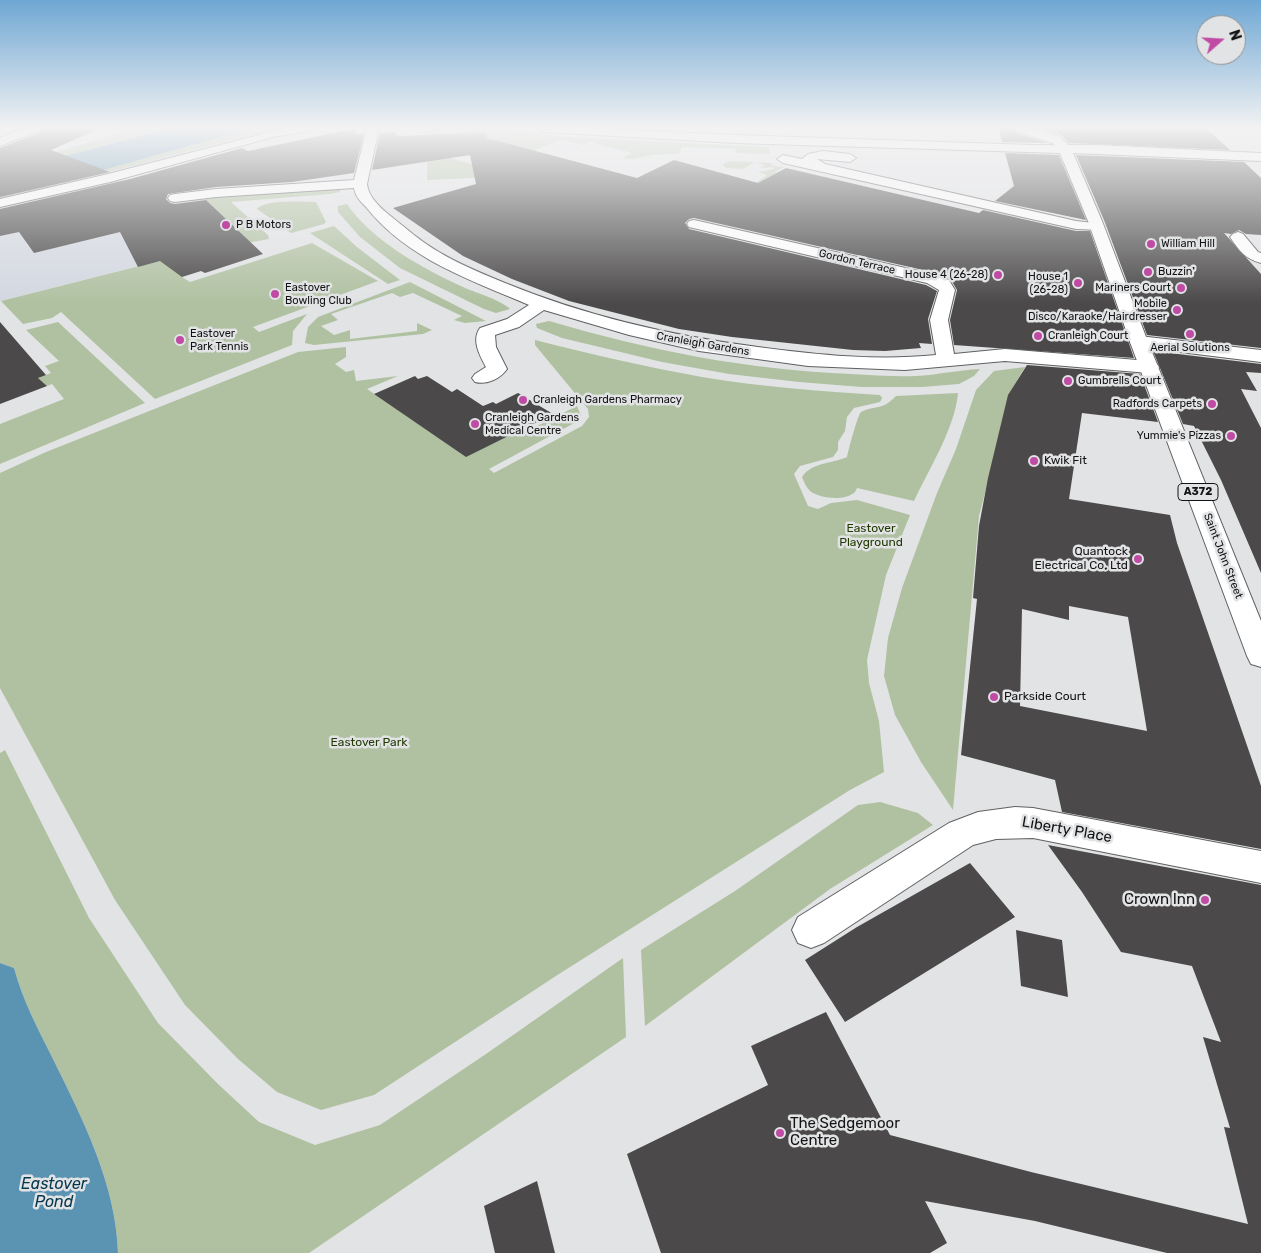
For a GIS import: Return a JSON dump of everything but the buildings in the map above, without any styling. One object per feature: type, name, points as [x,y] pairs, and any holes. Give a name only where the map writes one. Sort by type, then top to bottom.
[{"type":"street","points":[[0,203],[73,186]]},
{"type":"street","points":[[175,198],[216,193],[320,186]]},
{"type":"street","name":"Cranleigh Gardens","points":[[360,186],[361,192],[378,213],[406,237],[446,264],[542,304],[635,331],[747,353],[863,364],[904,364],[1005,355],[1149,368]]},
{"type":"street","points":[[907,186],[1097,227]]},
{"type":"street","name":"Saint John Street","points":[[1079,186],[1097,227],[1139,342],[1261,656]]},
{"type":"street","name":"Gordon Terrace","points":[[694,224],[932,279],[943,284],[946,290],[939,320],[946,360]]},
{"type":"street","points":[[1238,237],[1252,255],[1261,258]]},
{"type":"street","points":[[482,378],[497,369],[488,350],[485,339],[486,332],[513,323],[542,304]]},
{"type":"street","points":[[1139,342],[1261,356]]},
{"type":"street","name":"Liberty Place","points":[[811,930],[961,834],[969,830],[1010,821],[1033,823],[1261,867]]},
{"type":"shaded area","points":[[71,186],[137,186],[169,203],[203,197],[247,239],[0,301],[0,203]]},
{"type":"green space","points":[[25,186],[51,186],[0,198],[0,193]]},
{"type":"green space","points":[[340,189],[340,192],[330,194],[231,202],[268,235],[269,239],[247,243],[247,239],[203,197]]},
{"type":"green space","points":[[276,202],[316,202],[326,222],[291,233],[257,209]]},
{"type":"green space","points":[[347,204],[358,218],[400,253],[433,272],[495,300],[510,309],[496,313],[484,309],[400,268],[360,237],[338,212],[338,206]]},
{"type":"green space","points":[[334,226],[357,247],[400,280],[388,284],[310,233]]},
{"type":"green space","points":[[312,243],[378,281],[253,327],[259,332],[307,314],[293,331],[292,345],[155,399],[61,312],[52,318],[23,324],[1,301],[191,253],[182,277],[190,282]]},
{"type":"green space","points":[[410,282],[486,321],[465,323],[454,320],[462,316],[413,293],[400,297],[392,293],[331,314],[338,320],[321,326],[334,335],[350,330],[350,339],[417,331],[417,323],[432,330],[423,334],[314,345],[305,343],[308,327],[318,317]]},
{"type":"green space","points":[[549,321],[623,341],[698,357],[774,368],[812,372],[900,376],[980,369],[974,376],[959,384],[922,387],[862,387],[799,382],[729,374],[662,362],[562,338],[537,328],[536,324]]},
{"type":"green space","points":[[58,322],[145,403],[0,464],[0,424],[64,399],[52,384],[47,386],[38,378],[51,373],[45,366],[59,361],[26,330]]},
{"type":"green space","name":"Eastover Park","points":[[535,340],[618,360],[702,377],[768,386],[880,395],[882,398],[880,402],[854,408],[847,417],[845,431],[838,442],[838,450],[833,457],[800,466],[794,474],[808,506],[818,509],[831,503],[857,500],[910,515],[886,575],[867,660],[869,683],[879,721],[884,772],[850,790],[559,974],[374,1095],[321,1110],[277,1092],[238,1059],[185,1005],[115,900],[0,688],[0,473],[46,452],[298,352],[346,347],[346,357],[335,364],[346,372],[354,370],[356,381],[398,376],[367,389],[466,456],[513,434],[517,436],[577,406],[581,416],[578,421],[489,469],[494,473],[582,426],[589,417],[588,409],[535,345]]},
{"type":"green space","points":[[1025,367],[1012,389],[979,516],[953,810],[921,762],[895,715],[884,676],[888,638],[902,588],[937,493],[956,449],[976,390],[994,371]]},
{"type":"green space","points":[[958,393],[947,434],[914,501],[857,488],[854,493],[848,496],[831,498],[814,493],[806,486],[802,477],[806,472],[816,466],[847,457],[861,412],[882,406],[896,396]]},
{"type":"green space","points":[[5,750],[89,918],[158,1023],[218,1084],[259,1122],[315,1145],[380,1125],[486,1054],[623,958],[626,1037],[309,1253],[118,1253],[116,1227],[111,1202],[96,1153],[76,1105],[31,1015],[14,968],[0,963],[0,753]]},
{"type":"green space","points":[[880,802],[918,813],[933,825],[830,889],[645,1026],[641,950],[735,891],[858,805]]},
{"type":"water","name":"Eastover Pond","points":[[0,963],[14,968],[31,1015],[76,1105],[96,1153],[111,1202],[116,1227],[118,1253],[0,1253]]},
{"type":"place","name":"P B Motors","points":[[226,225]]},
{"type":"place","name":"William Hill","points":[[1151,244]]},
{"type":"place","name":"Buzzin'","points":[[1148,272]]},
{"type":"place","name":"House 4 (26-28)","points":[[998,275]]},
{"type":"place","name":"House 1 (26-28)","points":[[1078,283]]},
{"type":"place","name":"Mariners Court","points":[[1181,288]]},
{"type":"place","name":"Eastover Bowling Club","points":[[275,294]]},
{"type":"place","name":"Mobile Disco/Karaoke/Hairdresser","points":[[1177,310]]},
{"type":"place","name":"Aerial Solutions","points":[[1190,334]]},
{"type":"place","name":"Cranleigh Court","points":[[1038,336]]},
{"type":"place","name":"Eastover Park Tennis","points":[[180,340]]},
{"type":"place","name":"Gumbrells Court","points":[[1068,381]]},
{"type":"place","name":"Cranleigh Gardens Pharmacy","points":[[523,400]]},
{"type":"place","name":"Radfords Carpets","points":[[1212,404]]},
{"type":"place","name":"Cranleigh Gardens Medical Centre","points":[[475,424]]},
{"type":"place","name":"Yummie's Pizzas","points":[[1231,436]]},
{"type":"place","name":"Kwik Fit","points":[[1034,461]]},
{"type":"place","name":"Quantock Electrical Co. Ltd","points":[[1138,559]]},
{"type":"place","name":"Parkside Court","points":[[994,697]]},
{"type":"place","name":"Crown Inn","points":[[1205,900]]},
{"type":"place","name":"The Sedgemoor Centre","points":[[780,1133]]},
{"type":"park label","name":"Eastover Playground","points":[[871,536]]}]
